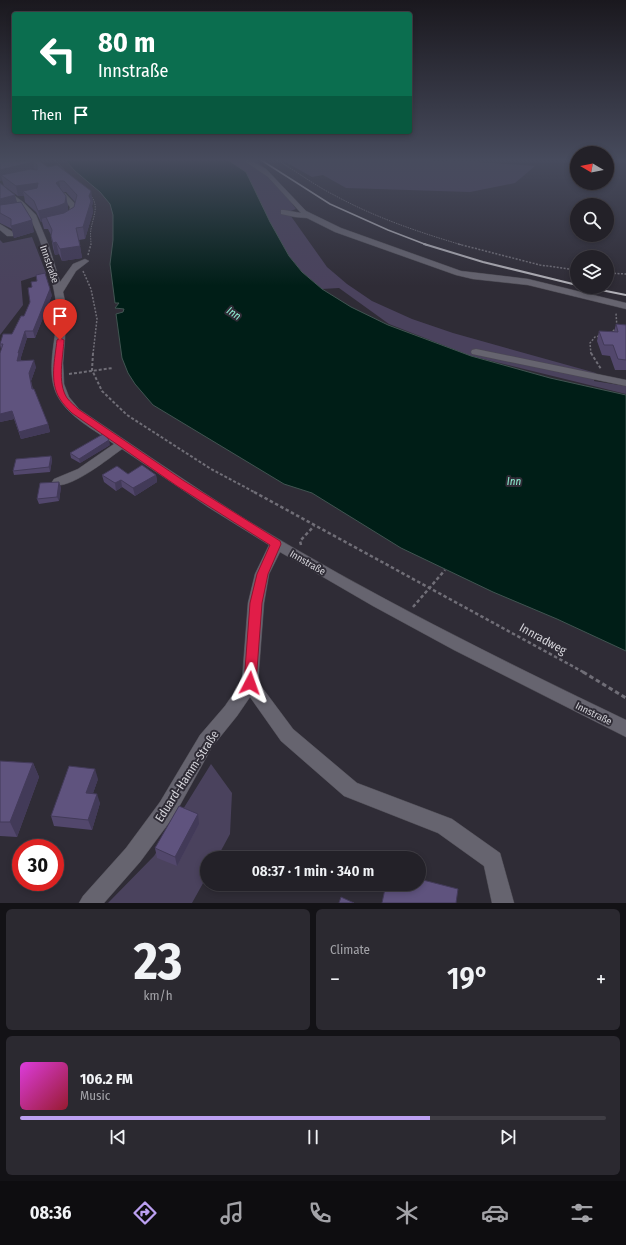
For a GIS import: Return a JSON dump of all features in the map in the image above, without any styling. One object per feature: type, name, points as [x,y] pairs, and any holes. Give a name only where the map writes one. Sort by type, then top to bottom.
[{"type":"street","name":"Innstraße","points":[[19,202],[33,216],[38,227],[59,291],[62,309],[58,375],[60,391],[64,399],[75,411],[181,484],[276,544],[404,616],[513,674],[626,729]]},
{"type":"street","points":[[38,227],[76,216],[74,207],[71,202]]},
{"type":"street","points":[[292,202],[309,216],[338,230],[459,273],[528,282],[626,306]]},
{"type":"street","points":[[15,210],[26,208]]},
{"type":"street","points":[[284,212],[295,215],[309,216]]},
{"type":"street","points":[[0,226],[10,234]]},
{"type":"street","points":[[59,291],[73,269],[80,262],[83,263]]},
{"type":"street","points":[[476,352],[626,383]]},
{"type":"street","points":[[58,482],[82,472],[122,444]]},
{"type":"street","points":[[276,544],[262,574],[256,603],[250,683],[287,735],[351,790],[445,826],[493,860],[503,903]]},
{"type":"street","name":"Eduard-Hamm-Straße","points":[[90,903],[133,855],[167,809],[206,741],[250,683]]},
{"type":"path","points":[[92,370],[92,353],[97,319],[91,289],[82,269],[83,263],[91,246],[91,229],[96,212],[94,202]]},
{"type":"path","points":[[349,202],[370,213],[404,227],[479,250],[541,265],[570,269]]},
{"type":"path","points":[[76,216],[96,212]]},
{"type":"path","points":[[76,216],[94,218]]},
{"type":"path","points":[[614,273],[626,274]]},
{"type":"path","points":[[607,335],[617,328],[615,304]]},
{"type":"path","points":[[601,336],[595,337],[590,343],[592,353],[603,371]]},
{"type":"path","points":[[66,374],[114,368]]},
{"type":"path","name":"Innradweg","points":[[92,370],[102,391],[127,415],[211,469],[565,661],[626,698]]},
{"type":"path","points":[[300,541],[314,526]]},
{"type":"path","points":[[404,616],[445,570]]},
{"type":"shaded area","points":[[257,202],[291,202],[296,209],[288,212],[327,267],[347,284],[372,301],[412,319],[453,333],[596,373],[594,381],[626,386],[626,394],[471,356],[389,324],[339,288],[322,289],[302,272],[289,256]]},
{"type":"shaded area","points":[[32,237],[46,273],[21,281],[23,305],[0,335],[0,240],[3,243]]},
{"type":"shaded area","points":[[211,764],[232,793],[230,834],[221,851],[200,851],[200,889],[192,903],[108,903],[154,856]]},
{"type":"water","name":"Inn","points":[[108,202],[260,202],[289,256],[302,272],[322,289],[351,307],[388,325],[471,356],[550,378],[626,395],[626,651],[557,619],[493,592],[401,548],[312,493],[284,484],[153,405],[135,384],[128,373],[122,358],[116,314],[123,312],[124,309],[115,308],[119,303],[115,303],[110,264],[113,240],[113,215]]},
{"type":"building","points":[[21,202],[32,220],[11,226],[11,219],[0,213],[0,205]]},
{"type":"building","points":[[34,202],[65,202],[58,206],[38,211]]},
{"type":"building","points":[[75,202],[91,202],[83,227],[76,228],[80,246],[60,249],[56,242],[53,243],[51,236],[52,230],[46,217],[64,213],[74,207]]},
{"type":"building","points":[[45,273],[50,289],[33,331],[25,331],[17,361],[34,360],[29,373],[32,389],[34,389],[48,424],[19,432],[12,411],[0,414],[0,353],[3,344],[0,344],[3,334],[12,334],[21,316],[24,316],[30,302],[28,288],[32,287],[31,282],[37,281],[36,275]]},
{"type":"building","points":[[616,324],[626,325],[626,360],[618,359],[613,345],[604,345],[599,331],[618,332]]},
{"type":"building","points":[[103,434],[109,440],[79,459],[70,453]]},
{"type":"building","points":[[51,456],[49,467],[13,471],[16,459]]},
{"type":"building","points":[[142,465],[156,475],[133,488],[121,480],[115,483],[102,475],[117,466],[128,474]]},
{"type":"building","points":[[59,482],[57,497],[37,499],[40,483]]},
{"type":"building","points":[[0,761],[33,763],[10,822],[0,822]]},
{"type":"building","points":[[69,766],[95,769],[86,793],[97,794],[88,820],[51,816]]},
{"type":"building","points":[[179,806],[198,814],[175,857],[155,848]]},
{"type":"building","points":[[426,881],[458,889],[456,903],[382,903],[385,891],[426,891]]},
{"type":"building","points":[[341,897],[354,903],[339,903]]},
{"type":"railway","points":[[327,202],[388,230],[426,245]]},
{"type":"railway","points":[[426,245],[483,262],[570,283]]},
{"type":"railway","points":[[614,293],[626,295]]},
{"type":"route","points":[[60,340],[58,375],[60,391],[64,399],[75,411],[181,484],[276,544],[262,574],[256,603],[250,683]]}]
